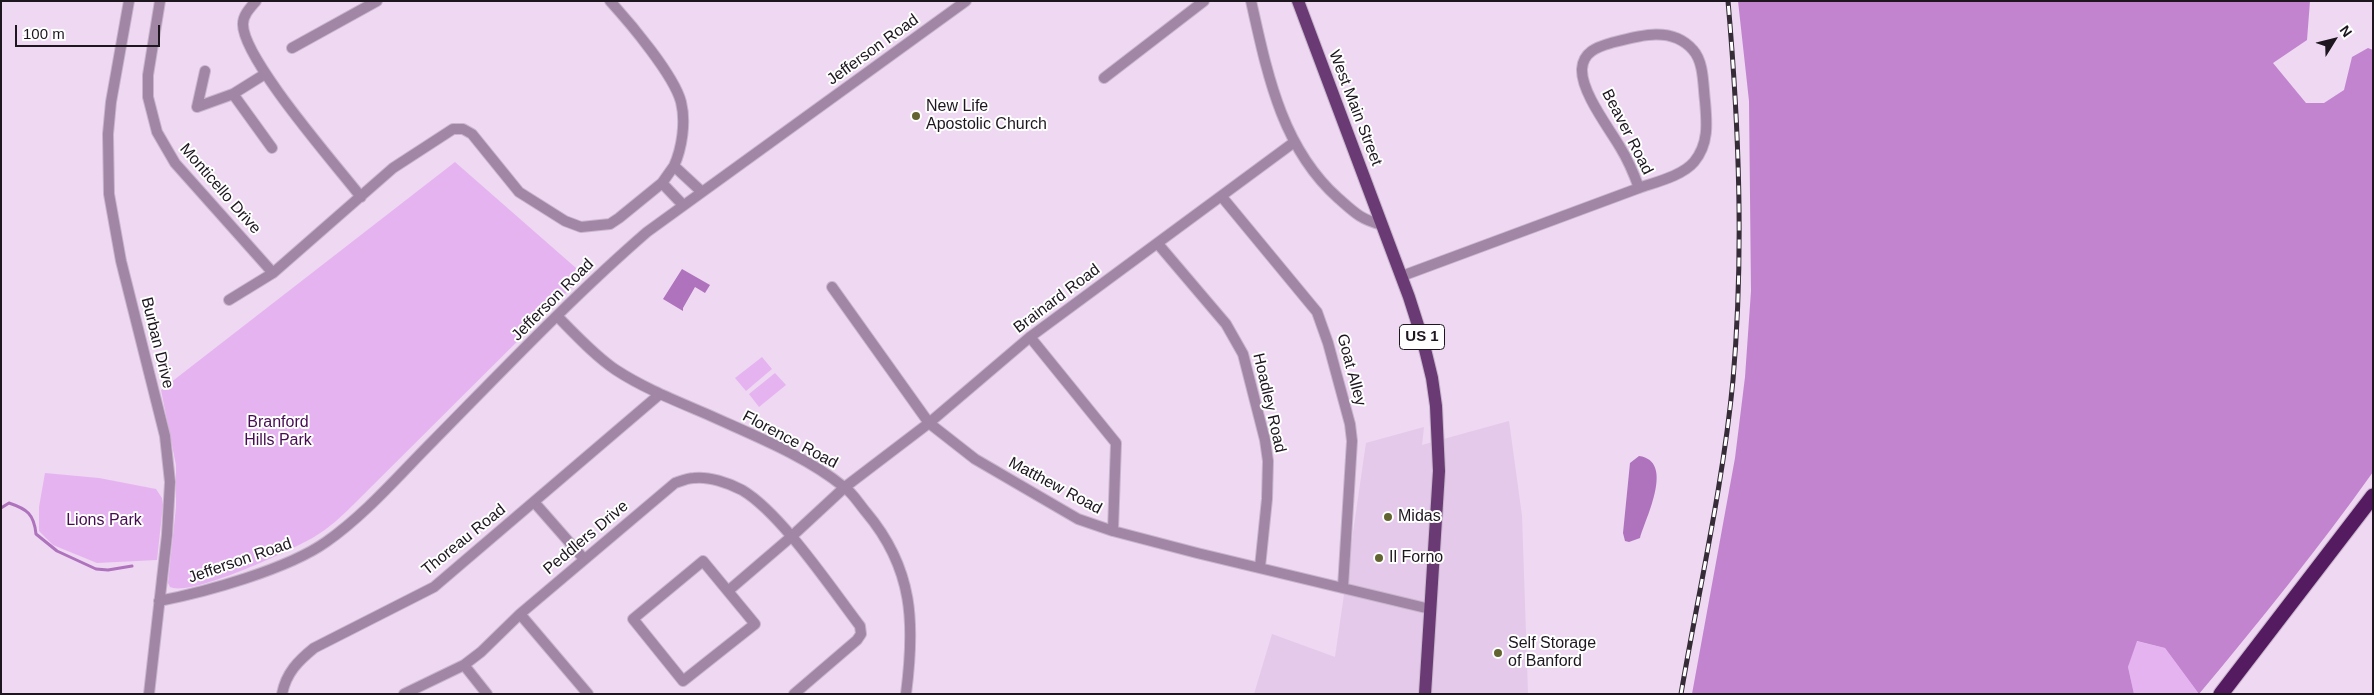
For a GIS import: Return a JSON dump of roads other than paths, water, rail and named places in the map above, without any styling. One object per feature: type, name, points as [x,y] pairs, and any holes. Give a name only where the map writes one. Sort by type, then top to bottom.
[{"type":"highway","points":[[2221,694],[2373,496]]},
{"type":"highway","points":[[2231,694],[2373,509]]},
{"type":"main road","name":"West Main Street","points":[[1298,1],[1402,276],[1424,341],[1436,406],[1439,471],[1424,694]]},
{"type":"street","name":"Burban Drive","points":[[129,1],[111,102],[108,134],[109,194],[118,246],[158,406],[168,459],[169,516],[149,694]]},
{"type":"street","name":"Monticello Drive","points":[[160,1],[148,75],[148,96],[157,132],[175,163],[273,273]]},
{"type":"street","points":[[256,1],[246,13],[243,23],[244,33],[265,74],[361,197]]},
{"type":"street","points":[[292,48],[377,1]]},
{"type":"street","points":[[229,300],[273,273],[393,168],[453,129],[463,129],[472,134],[519,192],[565,221],[581,227],[610,224],[619,218],[662,183],[674,166],[679,154],[682,129],[681,103],[675,86],[644,42],[610,1]]},
{"type":"street","name":"Jefferson Road","points":[[159,601],[197,592],[278,566],[326,543],[366,508],[611,263],[647,232],[966,1]]},
{"type":"street","points":[[1104,78],[1204,1]]},
{"type":"street","points":[[1252,1],[1269,79],[1294,144],[1325,187],[1361,219],[1382,225]]},
{"type":"street","name":"Beaver Road","points":[[1402,276],[1639,188],[1682,171],[1692,164],[1706,142],[1704,90],[1700,66],[1694,50],[1682,41],[1656,33],[1595,48],[1585,57],[1582,70],[1597,111],[1620,147],[1639,188]]},
{"type":"street","points":[[206,71],[197,107],[233,94],[265,74]]},
{"type":"street","points":[[233,94],[272,148]]},
{"type":"street","name":"Brainard Road","points":[[845,487],[929,422],[1030,337],[1294,144]]},
{"type":"street","points":[[674,166],[702,192]]},
{"type":"street","points":[[662,183],[683,206]]},
{"type":"street","name":"Goat Alley","points":[[1222,197],[1311,304],[1320,318],[1328,343],[1350,424],[1352,441],[1343,586]]},
{"type":"street","name":"Hoadley Road","points":[[1158,244],[1226,324],[1243,354],[1261,423],[1268,461],[1267,499],[1260,567]]},
{"type":"street","name":"Matthew Road","points":[[832,286],[929,422],[975,458],[1078,519],[1113,531],[1343,586],[1430,609]]},
{"type":"street","name":"Florence Road","points":[[557,316],[616,369],[660,394],[760,438],[807,463],[845,487],[883,535],[901,571],[908,598],[912,629],[906,694]]},
{"type":"street","points":[[1030,337],[1116,443],[1113,531]]},
{"type":"street","name":"Thoreau Road","points":[[282,694],[284,681],[297,662],[314,648],[434,586],[660,394]]},
{"type":"street","name":"Peddlers Drive","points":[[404,694],[464,665],[482,652],[520,614],[675,483],[694,478],[718,481],[741,490],[762,506],[791,538],[860,626],[862,634],[857,640],[794,694]]},
{"type":"street","points":[[728,591],[791,538],[845,487]]},
{"type":"street","points":[[534,502],[584,559]]},
{"type":"street","points":[[703,561],[728,591],[755,624],[683,681],[633,619],[703,561]]},
{"type":"street","points":[[520,614],[588,694]]},
{"type":"street","points":[[464,665],[487,694]]},
{"type":"waterway","points":[[1,508],[9,503],[25,510],[31,517],[36,534],[57,551],[96,569],[108,570],[132,566]]},
{"type":"railway","points":[[1681,694],[1723,459],[1733,380],[1738,285],[1739,190],[1728,1]]},
{"type":"place","name":"New Life Apostolic Church","points":[[916,116]]},
{"type":"place","name":"Midas","points":[[1388,517]]},
{"type":"place","name":"Il Forno","points":[[1379,558]]},
{"type":"place","name":"Self Storage of Banford","points":[[1498,653]]},
{"type":"park label","name":"Branford Hills Park","points":[[278,432]]},
{"type":"park label","name":"Lions Park","points":[[104,521]]}]
